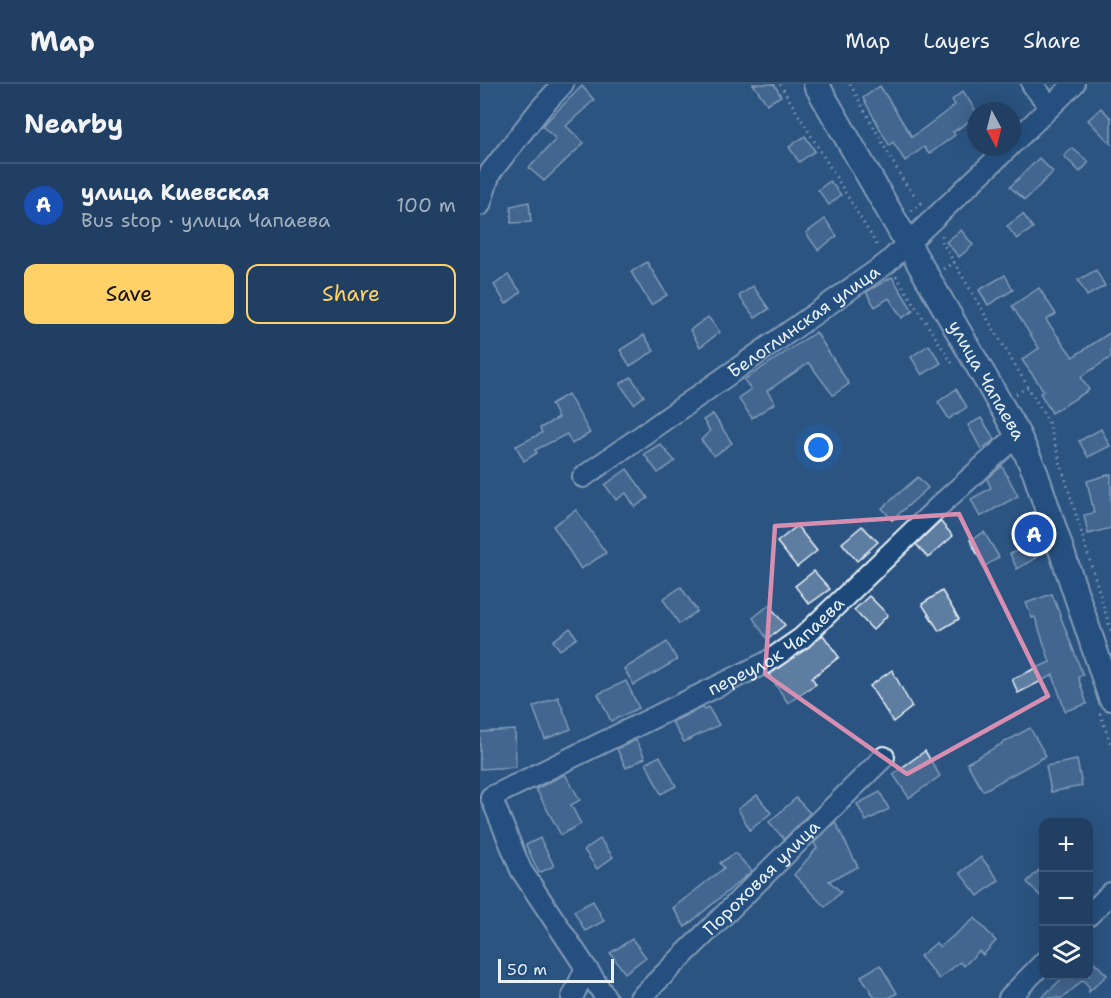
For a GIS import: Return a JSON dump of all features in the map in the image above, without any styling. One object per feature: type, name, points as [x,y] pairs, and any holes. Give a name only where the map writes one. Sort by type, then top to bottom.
[{"type":"main road","name":"улица Чапаева","points":[[816,84],[1018,435],[1035,472],[1105,705]]},
{"type":"street","points":[[480,205],[490,173],[563,84]]},
{"type":"street","points":[[1032,84],[1050,107]]},
{"type":"street","name":"Белоглинская улица","points":[[1021,136],[1074,84]]},
{"type":"street","name":"Белоглинская улица","points":[[583,477],[887,263],[1001,156]]},
{"type":"street","name":"переулок Чапаева","points":[[586,968],[521,870],[491,797],[767,662],[802,638],[940,505],[1018,435]]},
{"type":"street","name":"Пороховая улица","points":[[640,998],[884,757]]},
{"type":"street","points":[[1093,912],[1111,893]]},
{"type":"street","points":[[1009,998],[1039,967]]},
{"type":"street","points":[[572,998],[586,968]]},
{"type":"street","points":[[586,968],[606,998]]},
{"type":"path","points":[[780,84],[887,263],[958,372]]},
{"type":"path","points":[[850,84],[904,182],[942,229],[942,242],[1048,422],[1111,631]]},
{"type":"path","points":[[1105,705],[1111,745]]},
{"type":"highlighted area","points":[[959,514],[1048,696],[907,774],[765,674],[775,526]]},
{"type":"building","points":[[753,84],[774,84],[781,96],[767,104]]},
{"type":"building","points":[[582,86],[594,100],[566,126],[584,143],[544,181],[529,168],[556,139],[542,126]]},
{"type":"building","points":[[880,86],[912,137],[955,105],[952,100],[963,91],[970,102],[967,102],[967,123],[953,132],[955,135],[929,154],[924,147],[905,161],[893,142],[889,145],[863,98]]},
{"type":"building","points":[[1101,108],[1111,118],[1111,144],[1088,120]]},
{"type":"building","points":[[805,136],[815,151],[799,162],[789,147]]},
{"type":"building","points":[[1072,148],[1089,162],[1080,172],[1064,156]]},
{"type":"building","points":[[1039,158],[1053,172],[1025,200],[1010,187]]},
{"type":"building","points":[[830,181],[841,195],[829,205],[818,190]]},
{"type":"building","points":[[529,202],[531,222],[511,223],[511,206]]},
{"type":"building","points":[[1023,214],[1033,228],[1017,239],[1007,226]]},
{"type":"building","points":[[825,219],[837,236],[818,250],[806,233]]},
{"type":"building","points":[[961,230],[973,245],[959,257],[946,242]]},
{"type":"building","points":[[647,262],[667,295],[651,305],[631,272]]},
{"type":"building","points":[[1096,270],[1105,286],[1087,296],[1078,280]]},
{"type":"building","points":[[508,275],[521,292],[506,304],[494,285]]},
{"type":"building","points":[[1005,275],[1013,290],[988,305],[979,290]]},
{"type":"building","points":[[892,277],[913,311],[902,318],[889,298],[875,307],[866,292]]},
{"type":"building","points":[[753,286],[769,309],[755,318],[739,296]]},
{"type":"building","points":[[1039,288],[1056,314],[1046,320],[1073,357],[1111,332],[1111,357],[1081,377],[1089,390],[1052,413],[1040,393],[1044,391],[1022,360],[1039,348],[1012,306]]},
{"type":"building","points":[[708,317],[720,332],[700,347],[690,330]]},
{"type":"building","points":[[816,332],[849,384],[833,395],[809,363],[767,391],[775,403],[752,418],[738,398],[751,389],[744,380]]},
{"type":"building","points":[[644,335],[654,351],[630,366],[620,350]]},
{"type":"building","points":[[929,345],[941,363],[922,375],[911,357]]},
{"type":"building","points":[[631,377],[644,396],[634,404],[620,384]]},
{"type":"building","points":[[956,389],[967,407],[949,419],[938,402]]},
{"type":"building","points":[[568,394],[590,433],[572,444],[567,434],[535,450],[537,453],[524,461],[516,446],[542,433],[540,428],[558,418],[551,404]]},
{"type":"building","points":[[713,414],[732,443],[714,456],[701,440],[710,431],[703,420]]},
{"type":"building","points":[[981,418],[995,440],[981,449],[968,425]]},
{"type":"building","points":[[1101,429],[1110,446],[1088,457],[1079,441]]},
{"type":"building","points":[[660,444],[675,461],[658,473],[644,454]]},
{"type":"building","points":[[1002,466],[1018,496],[980,517],[971,499],[991,488],[987,479]]},
{"type":"building","points":[[627,469],[648,498],[635,507],[626,493],[616,500],[605,485]]},
{"type":"building","points":[[1111,474],[1111,528],[1088,534],[1084,515],[1094,513],[1087,481]]},
{"type":"building","points":[[918,477],[928,488],[892,520],[882,508]]},
{"type":"building","points":[[576,510],[606,553],[581,569],[553,526]]},
{"type":"building","points":[[940,521],[953,536],[928,558],[916,544]]},
{"type":"building","points":[[797,526],[817,551],[797,567],[777,542]]},
{"type":"building","points":[[862,526],[878,542],[857,561],[842,543]]},
{"type":"building","points":[[984,532],[999,557],[984,567],[970,540]]},
{"type":"building","points":[[1028,547],[1036,558],[1017,569],[1010,554]]},
{"type":"building","points":[[814,571],[830,589],[809,604],[795,586]]},
{"type":"building","points":[[681,587],[697,611],[679,624],[663,599]]},
{"type":"building","points":[[942,591],[959,619],[939,631],[922,604]]},
{"type":"building","points":[[1052,594],[1083,675],[1078,677],[1087,704],[1065,711],[1053,675],[1018,693],[1012,679],[1050,662],[1035,617],[1032,618],[1026,603]]},
{"type":"building","points":[[869,596],[888,615],[873,630],[854,610]]},
{"type":"building","points":[[769,605],[785,625],[767,639],[753,618]]},
{"type":"building","points":[[570,628],[577,638],[560,650],[553,641]]},
{"type":"building","points":[[823,635],[839,657],[812,678],[816,684],[788,703],[769,675]]},
{"type":"building","points":[[667,642],[677,660],[634,685],[624,669]]},
{"type":"building","points":[[892,670],[912,707],[893,722],[870,686]]},
{"type":"building","points":[[626,681],[639,708],[611,721],[598,694]]},
{"type":"building","points":[[558,697],[571,729],[545,739],[533,707]]},
{"type":"building","points":[[703,707],[705,709],[708,707],[719,725],[684,742],[672,722]]},
{"type":"building","points":[[1030,728],[1046,756],[983,791],[967,763]]},
{"type":"building","points":[[515,730],[516,767],[480,769],[480,732]]},
{"type":"building","points":[[636,740],[645,758],[626,768],[617,749]]},
{"type":"building","points":[[925,751],[940,776],[909,798],[893,774]]},
{"type":"building","points":[[660,756],[676,786],[661,794],[646,763]]},
{"type":"building","points":[[1077,760],[1082,786],[1051,792],[1046,766]]},
{"type":"building","points":[[565,774],[580,800],[571,805],[581,824],[561,835],[536,789]]},
{"type":"building","points":[[880,792],[889,809],[866,821],[857,804]]},
{"type":"building","points":[[757,795],[771,813],[750,830],[738,809]]},
{"type":"building","points":[[796,798],[810,813],[784,839],[769,822]]},
{"type":"building","points":[[835,822],[858,867],[829,881],[841,892],[825,907],[794,875],[817,848],[814,843]]},
{"type":"building","points":[[540,838],[554,866],[539,873],[526,845]]},
{"type":"building","points":[[600,839],[613,857],[597,869],[584,850]]},
{"type":"building","points":[[735,853],[752,871],[685,927],[673,908],[724,868],[720,863]]},
{"type":"building","points":[[981,857],[999,880],[978,896],[960,873]]},
{"type":"building","points":[[1039,870],[1039,895],[1027,882]]},
{"type":"building","points":[[593,901],[604,921],[585,931],[574,911]]},
{"type":"building","points":[[975,918],[996,941],[983,955],[979,951],[964,966],[960,962],[939,979],[920,956],[936,943],[940,947]]},
{"type":"building","points":[[632,939],[646,957],[625,973],[610,953]]},
{"type":"building","points":[[1093,961],[1107,975],[1089,992],[1089,987],[1083,980],[1093,980]]},
{"type":"building","points":[[880,965],[897,993],[889,998],[875,998],[861,976]]},
{"type":"building","points":[[1061,980],[1083,980],[1063,998],[1041,998]]},
{"type":"place","name":"улица Киевская","points":[[1034,534]]}]
